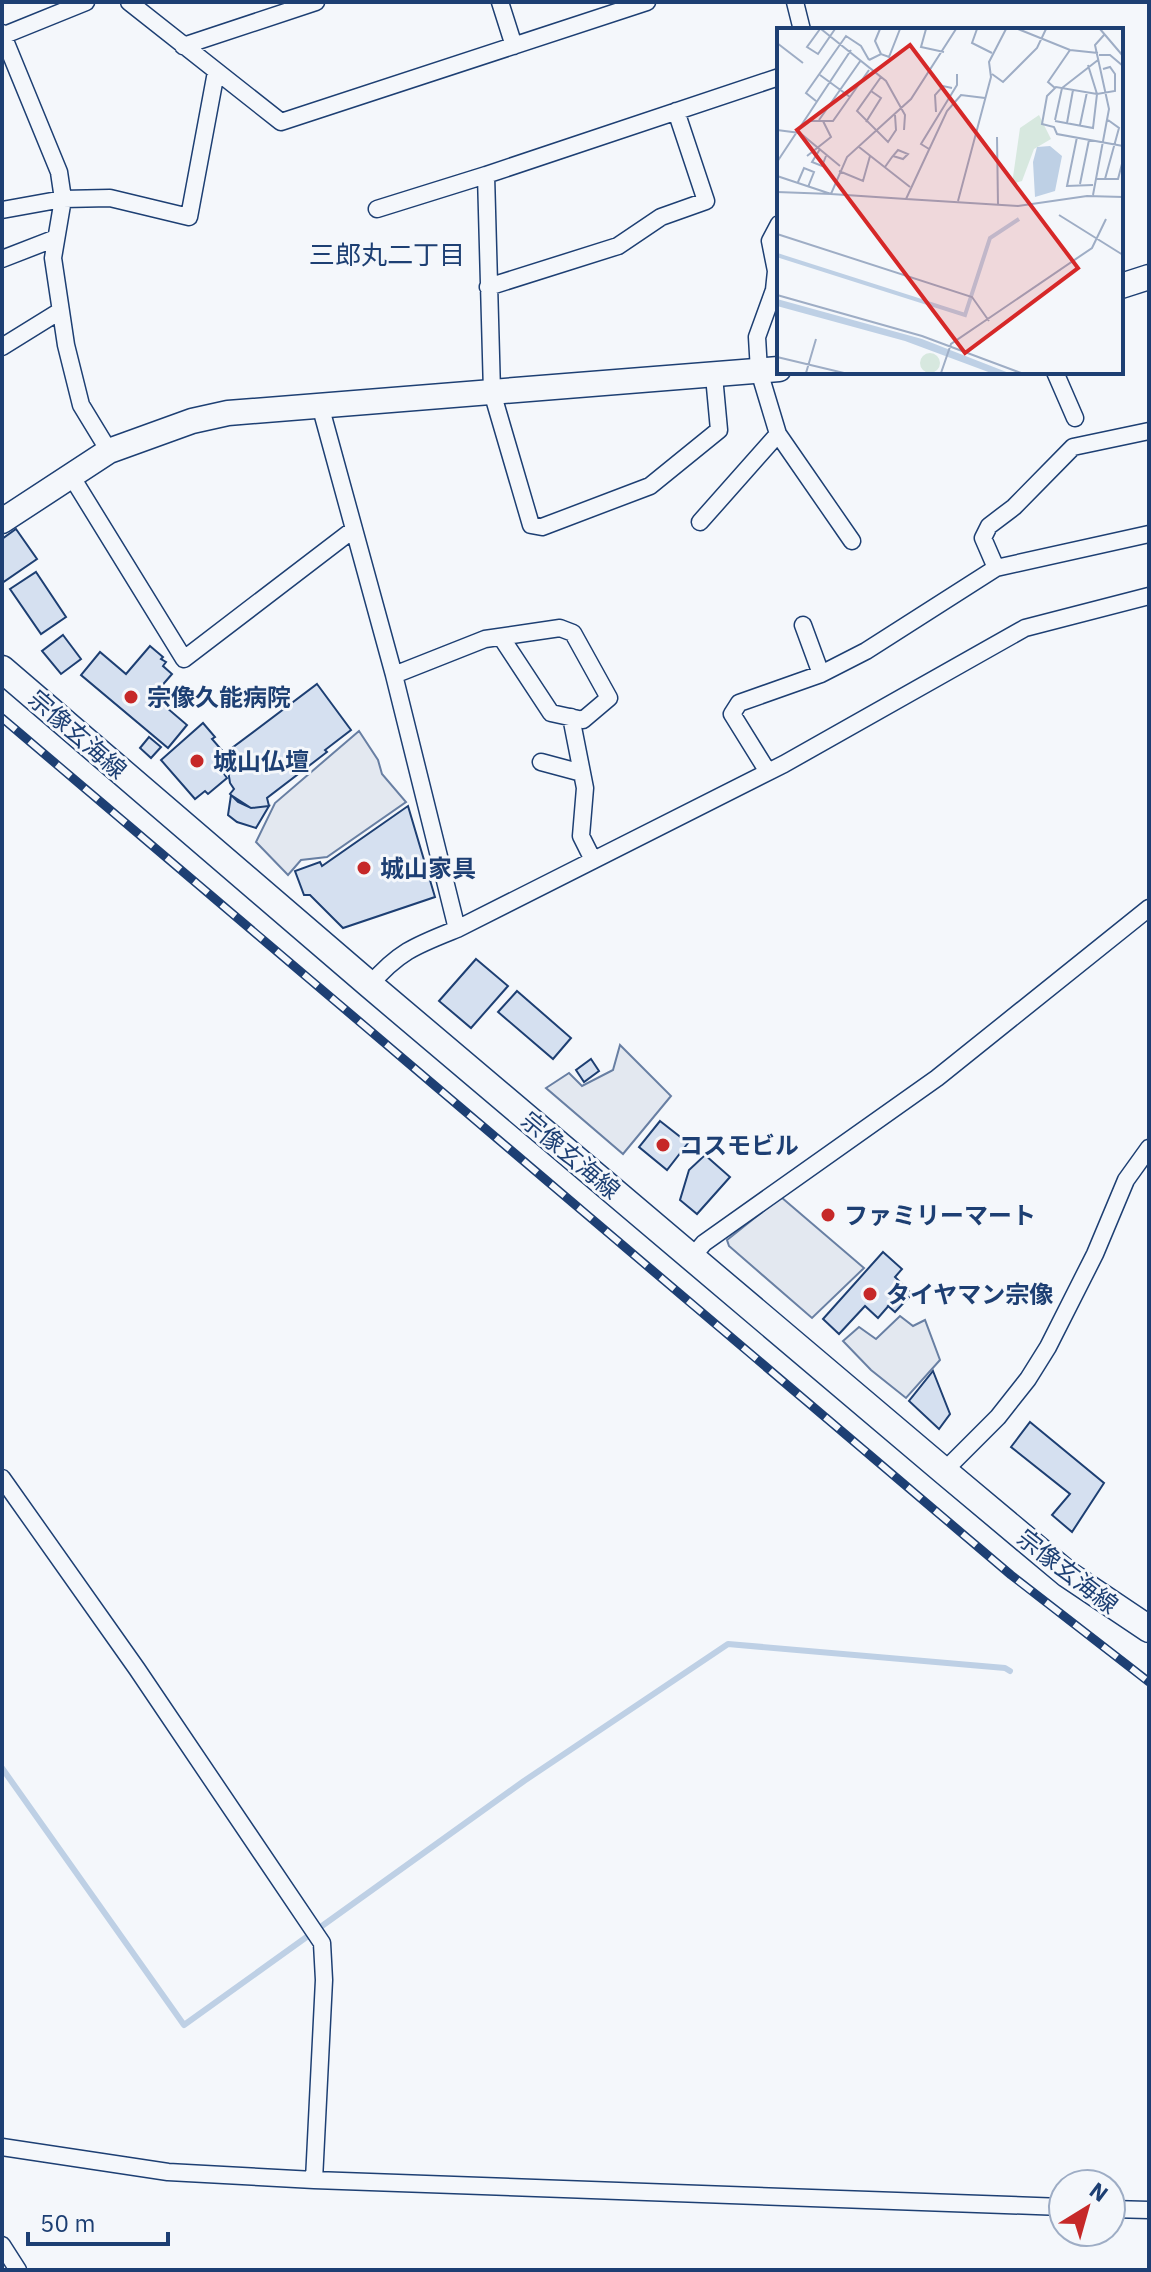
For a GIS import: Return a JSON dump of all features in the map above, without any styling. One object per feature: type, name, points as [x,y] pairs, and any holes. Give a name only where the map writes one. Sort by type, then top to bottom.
[{"type":"main road","name":"宗像玄海線","points":[[2,669],[370,985],[1067,1574],[1149,1629]]},
{"type":"street","points":[[86,2],[3,35],[59,172],[63,199],[53,258],[60,311],[81,405],[109,451]]},
{"type":"street","points":[[129,2],[281,122],[647,2]]},
{"type":"street","points":[[183,46],[316,2]]},
{"type":"street","points":[[500,2],[514,46]]},
{"type":"street","points":[[795,2],[802,28]]},
{"type":"street","points":[[2,210],[63,199],[110,198],[189,217],[216,72]]},
{"type":"street","points":[[377,209],[777,78]]},
{"type":"street","points":[[488,287],[618,246],[661,217],[706,201],[676,111]]},
{"type":"street","points":[[486,175],[492,392],[531,525],[542,527],[650,486],[719,430],[714,376]]},
{"type":"street","points":[[777,228],[770,241],[776,271],[774,290],[757,337],[769,370],[778,434],[852,541]]},
{"type":"street","points":[[2,259],[56,238]]},
{"type":"street","points":[[1123,285],[1149,277]]},
{"type":"street","points":[[2,347],[60,311]]},
{"type":"street","points":[[2,521],[109,451],[192,421],[228,413],[769,370]]},
{"type":"street","points":[[1056,374],[1075,418]]},
{"type":"street","points":[[320,405],[394,675],[457,929]]},
{"type":"street","points":[[996,568],[983,538],[989,526],[1014,507],[1073,447],[1149,431]]},
{"type":"street","points":[[700,522],[778,434]]},
{"type":"street","points":[[70,474],[184,659],[354,529]]},
{"type":"street","points":[[768,772],[732,714],[739,703],[821,674],[866,651],[996,568],[1149,534]]},
{"type":"street","points":[[370,985],[409,948],[457,929],[768,772],[1025,628],[1149,596]]},
{"type":"street","points":[[803,625],[821,674]]},
{"type":"street","points":[[394,675],[485,639],[560,628],[573,633],[609,698],[583,720],[551,713],[501,637]]},
{"type":"street","points":[[571,717],[585,788],[581,836],[593,860]]},
{"type":"street","points":[[541,762],[582,773]]},
{"type":"street","points":[[692,1257],[704,1243],[937,1078],[1149,908]]},
{"type":"street","points":[[944,1471],[998,1417],[1034,1369],[1095,1254],[1126,1180],[1149,1148]]},
{"type":"street","points":[[2,1478],[137,1669],[322,1943],[324,1980],[314,2180]]},
{"type":"street","points":[[2,2147],[168,2172],[1047,2206]]},
{"type":"street","points":[[1127,2209],[1149,2210]]},
{"type":"street","points":[[2,2245],[18,2270]]},
{"type":"shaded area","points":[[359,731],[378,760],[382,774],[406,802],[327,857],[301,860],[288,875],[256,842],[275,803]]},
{"type":"shaded area","points":[[620,1045],[671,1096],[623,1154],[546,1088],[569,1073],[582,1086],[613,1070]]},
{"type":"shaded area","points":[[781,1197],[864,1268],[812,1318],[729,1246],[727,1240]]},
{"type":"shaded area","points":[[900,1316],[913,1326],[925,1320],[940,1360],[906,1398],[871,1370],[843,1341],[859,1327],[876,1339]]},
{"type":"building","points":[[16,529],[37,559],[2,583],[2,539]]},
{"type":"building","points":[[36,572],[66,617],[41,634],[10,589]]},
{"type":"building","points":[[63,635],[81,659],[61,674],[42,651]]},
{"type":"building","name":"宗像久能病院","points":[[150,646],[163,657],[161,659],[166,662],[163,666],[172,674],[153,696],[187,725],[168,748],[81,675],[100,652],[126,674]]},
{"type":"building","points":[[317,684],[351,730],[267,798],[269,806],[251,808],[238,802],[230,794],[234,789],[228,770],[238,762],[228,751]]},
{"type":"building","name":"城山仏壇","points":[[203,723],[232,762],[222,771],[227,778],[208,794],[205,791],[195,799],[161,760]]},
{"type":"building","points":[[149,737],[161,747],[151,758],[140,748]]},
{"type":"building","points":[[231,795],[251,808],[269,806],[256,828],[237,822],[228,815]]},
{"type":"building","name":"城山家具","points":[[408,806],[435,897],[343,928],[310,895],[304,895],[295,871],[320,862],[322,866]]},
{"type":"building","points":[[476,959],[508,986],[471,1028],[439,1001]]},
{"type":"building","points":[[517,991],[571,1038],[553,1059],[498,1012]]},
{"type":"building","points":[[591,1059],[599,1071],[584,1082],[576,1070]]},
{"type":"building","name":"コスモビル","points":[[660,1121],[688,1143],[667,1170],[639,1147]]},
{"type":"building","points":[[705,1155],[730,1177],[697,1214],[680,1200],[689,1170]]},
{"type":"building","points":[[883,1252],[902,1269],[895,1277],[905,1287],[878,1318],[865,1306],[839,1334],[823,1319]]},
{"type":"building","points":[[905,1287],[912,1294],[895,1312],[888,1306]]},
{"type":"building","points":[[933,1371],[950,1414],[939,1429],[909,1401]]},
{"type":"building","points":[[1030,1422],[1104,1483],[1072,1532],[1052,1515],[1070,1494],[1011,1447]]},
{"type":"waterway","points":[[2,1768],[184,2025],[524,1781],[728,1644],[1005,1668],[1010,1671]]},
{"type":"railway","points":[[2,718],[1011,1575],[1149,1682]]},
{"type":"place","name":"宗像久能病院","points":[[131,697]]},
{"type":"place","name":"城山仏壇","points":[[197,761]]},
{"type":"place","name":"城山家具","points":[[364,868]]},
{"type":"place","name":"コスモビル","points":[[663,1145]]},
{"type":"place","name":"ファミリーマート","points":[[828,1215]]},
{"type":"place","name":"タイヤマン宗像","points":[[870,1294]]},
{"type":"district","name":"三郎丸二丁目","points":[[387,254]]}]
